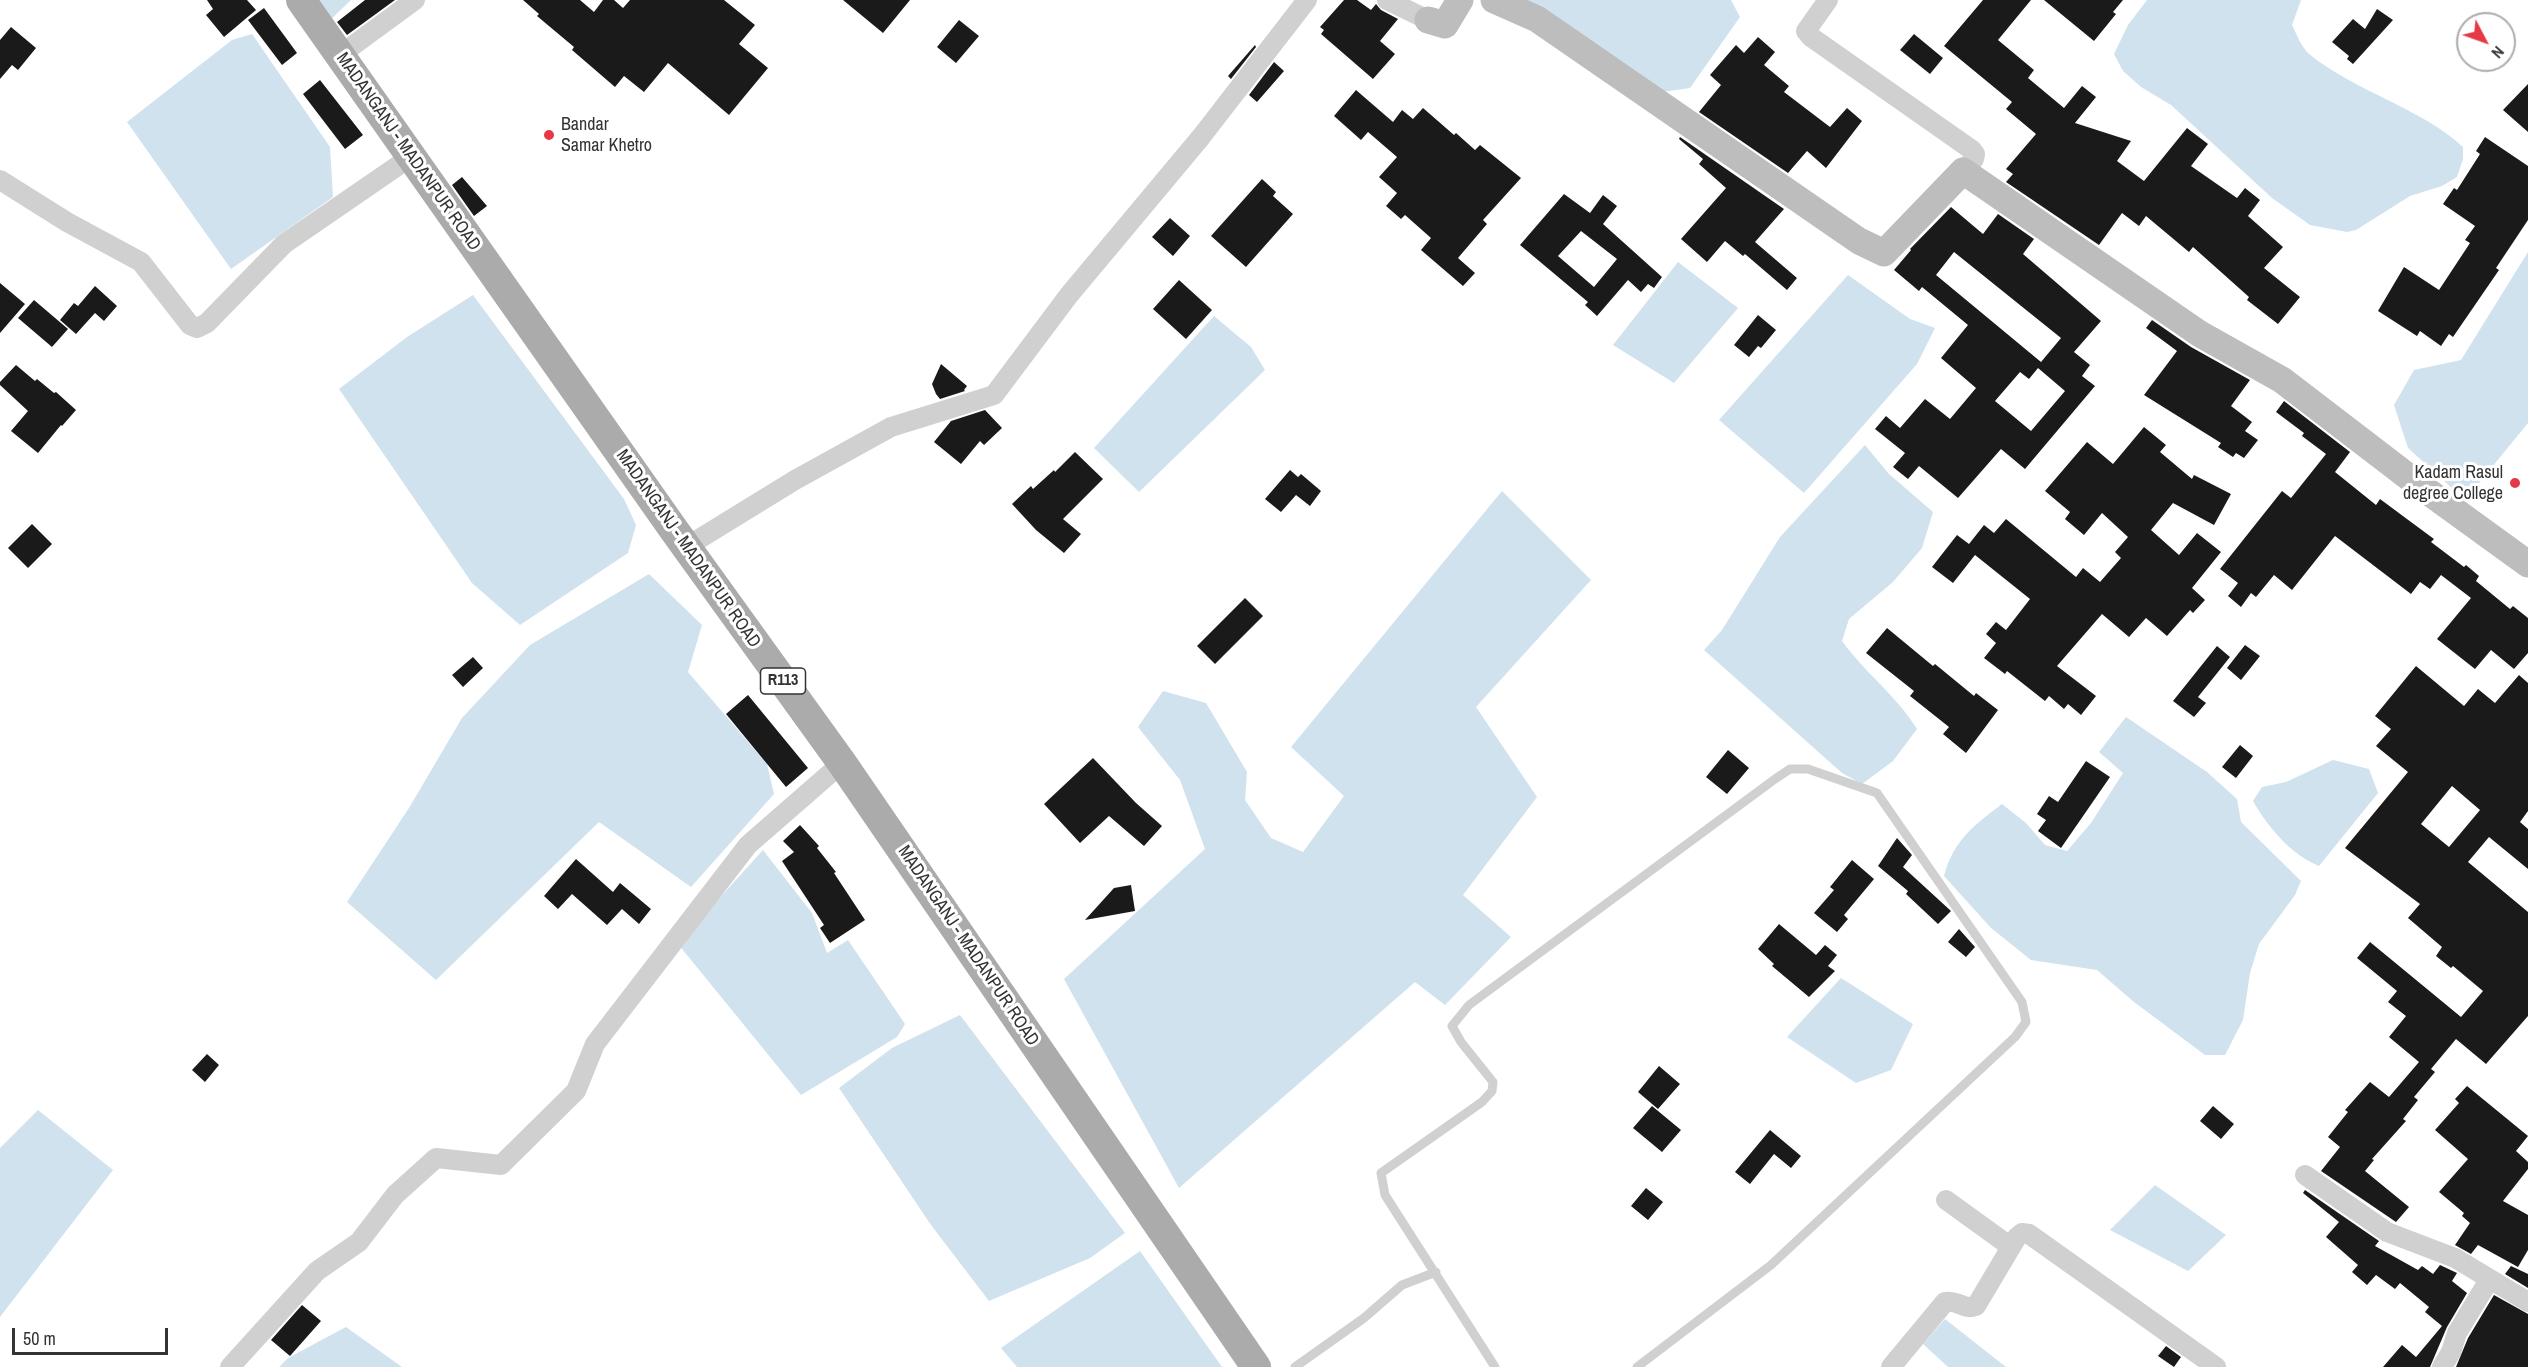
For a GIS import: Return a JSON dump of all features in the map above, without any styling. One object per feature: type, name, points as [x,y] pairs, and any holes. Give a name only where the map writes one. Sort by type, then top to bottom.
[{"type":"main road","name":"MADANGANJ - MADANPUR ROAD","points":[[300,0],[686,547],[842,763],[1256,1367]]},
{"type":"street","points":[[340,55],[416,0]]},
{"type":"street","points":[[686,547],[795,480],[891,427],[994,395],[1069,296],[1201,137],[1307,0]]},
{"type":"street","points":[[1387,0],[1428,20],[1445,25],[1460,0]]},
{"type":"street","points":[[1494,0],[1537,18],[1859,241],[1884,254],[1963,171],[1976,154],[1810,37],[1806,31],[1809,24],[1828,0]]},
{"type":"street","points":[[0,180],[67,222],[141,262],[190,325],[197,328],[207,323],[284,244],[412,156]]},
{"type":"street","points":[[1963,171],[2200,334],[2282,380],[2419,485],[2528,564]]},
{"type":"street","points":[[231,1367],[317,1271],[359,1242],[395,1195],[436,1158],[501,1165],[576,1091],[595,1044],[748,845],[842,763]]},
{"type":"street","points":[[2305,1174],[2387,1232],[2455,1258],[2528,1302]]},
{"type":"street","points":[[1946,1200],[2011,1247]]},
{"type":"street","points":[[1891,1367],[1945,1302],[1951,1301],[1968,1308],[1976,1306],[2016,1237],[2022,1233],[2029,1234],[2216,1367]]},
{"type":"street","points":[[2442,1367],[2451,1352],[2457,1333],[2489,1280]]},
{"type":"lane","points":[[1495,1367],[1385,1195],[1381,1173],[1482,1102],[1492,1091],[1492,1082],[1461,1042],[1452,1026],[1469,1005],[1790,769],[1808,769],[1877,793],[2022,1002],[2026,1022],[2015,1037],[1771,1265],[1637,1367]]},
{"type":"lane","points":[[1295,1367],[1364,1318],[1402,1285],[1436,1272]]},
{"type":"water","points":[[310,0],[351,0],[326,24]]},
{"type":"water","points":[[1499,0],[1731,0],[1740,17],[1690,88],[1641,95]]},
{"type":"water","points":[[2147,0],[2301,0],[2292,25],[2308,53],[2345,78],[2427,121],[2463,147],[2463,159],[2457,177],[2442,186],[2410,196],[2356,230],[2347,232],[2310,225],[2272,198],[2171,105],[2141,87],[2123,71],[2114,54],[2128,25]]},
{"type":"water","points":[[252,34],[330,147],[333,197],[231,269],[127,122],[232,40]]},
{"type":"water","points":[[2528,252],[2528,423],[2465,500],[2408,448],[2394,405],[2414,370],[2461,360]]},
{"type":"water","points":[[1678,262],[1738,308],[1674,383],[1613,345]]},
{"type":"water","points":[[1848,275],[1910,319],[1935,328],[1917,364],[1804,493],[1719,420]]},
{"type":"water","points":[[473,295],[624,499],[636,525],[628,553],[520,625],[472,583],[339,389],[407,337]]},
{"type":"water","points":[[1214,316],[1251,347],[1265,370],[1139,492],[1094,448]]},
{"type":"water","points":[[1865,445],[1889,474],[1933,512],[1922,548],[1893,582],[1849,619],[1842,641],[1900,705],[1917,729],[1893,761],[1862,784],[1842,773],[1704,650],[1722,630],[1780,537]]},
{"type":"water","points":[[1502,491],[1591,580],[1476,707],[1537,797],[1463,895],[1511,937],[1445,1005],[1415,982],[1179,1188],[1064,979],[1205,849],[1180,780],[1138,727],[1163,691],[1206,703],[1247,772],[1245,800],[1271,838],[1303,852],[1344,796],[1291,747]]},
{"type":"water","points":[[649,574],[702,625],[688,672],[767,764],[774,794],[691,887],[599,822],[436,980],[347,902],[409,808],[462,718],[530,645]]},
{"type":"water","points":[[2126,717],[2207,772],[2237,799],[2241,822],[2301,881],[2295,895],[2259,944],[2250,973],[2243,1020],[2225,1055],[2205,1055],[2134,1002],[2097,970],[2031,960],[1991,928],[1944,876],[1959,843],[1982,819],[2002,804],[2026,823],[2045,845],[2067,851],[2091,823],[2123,773],[2099,752]]},
{"type":"water","points":[[2333,760],[2369,769],[2378,793],[2319,866],[2289,847],[2253,801],[2262,787],[2286,782]]},
{"type":"water","points":[[763,850],[812,913],[827,953],[848,940],[905,1024],[897,1037],[801,1095],[678,944]]},
{"type":"water","points":[[1841,978],[1913,1024],[1891,1070],[1856,1083],[1787,1037]]},
{"type":"water","points":[[960,1015],[1125,1233],[1090,1258],[989,1301],[931,1225],[839,1088],[892,1048]]},
{"type":"water","points":[[38,1110],[113,1170],[0,1317],[0,1148]]},
{"type":"water","points":[[2155,1185],[2226,1235],[2188,1271],[2110,1230]]},
{"type":"water","points":[[1140,1251],[1222,1367],[1017,1367],[1001,1348]]},
{"type":"water","points":[[1945,1319],[2006,1367],[1948,1367],[1923,1344]]},
{"type":"water","points":[[346,1327],[402,1367],[279,1367],[288,1358]]},
{"type":"building","points":[[207,0],[247,0],[256,10],[224,37],[206,15],[213,9]]},
{"type":"building","points":[[365,0],[395,0],[347,35],[337,22]]},
{"type":"building","points":[[523,0],[580,0],[594,12],[603,0],[614,0],[623,8],[630,0],[724,0],[755,25],[739,44],[768,68],[729,115],[668,63],[644,92],[624,76],[615,87],[572,50],[574,47],[537,16],[539,14]]},
{"type":"building","points":[[843,0],[910,0],[883,33]]},
{"type":"building","points":[[1344,0],[1357,0],[1371,10],[1376,4],[1381,10],[1398,19],[1380,41],[1395,54],[1373,79],[1321,34],[1324,30],[1320,27]]},
{"type":"building","points":[[1983,0],[2031,0],[1998,40],[2034,70],[2028,78],[2064,108],[2082,86],[2096,97],[2075,123],[2131,141],[2117,161],[2144,181],[2187,128],[2208,144],[2191,166],[2237,198],[2245,188],[2260,200],[2248,216],[2283,247],[2264,268],[2300,297],[2278,324],[2247,300],[2249,297],[2193,247],[2189,252],[2146,216],[2139,226],[2122,213],[2099,245],[2006,182],[2013,174],[2006,169],[2036,134],[2006,109],[2012,102],[1944,46]]},
{"type":"building","points":[[2044,0],[2123,0],[2113,12],[2116,14],[2094,41]]},
{"type":"building","points":[[264,8],[297,53],[282,65],[248,20]]},
{"type":"building","points":[[2377,9],[2393,20],[2353,64],[2347,59],[2349,56],[2332,42],[2353,19],[2365,29]]},
{"type":"building","points":[[959,20],[979,36],[956,63],[937,47]]},
{"type":"building","points":[[11,27],[36,48],[18,70],[12,65],[0,79],[0,40]]},
{"type":"building","points":[[1914,34],[1943,58],[1930,74],[1900,50]]},
{"type":"building","points":[[1758,37],[1775,52],[1764,65],[1789,86],[1784,92],[1830,127],[1847,108],[1862,121],[1826,168],[1807,151],[1788,173],[1699,112],[1721,85],[1710,75],[1736,45],[1744,53]]},
{"type":"building","points":[[1255,45],[1256,47],[1231,79],[1228,76]]},
{"type":"building","points":[[1274,62],[1284,71],[1257,102],[1249,95]]},
{"type":"building","points":[[320,80],[363,135],[345,149],[303,94]]},
{"type":"building","points":[[2528,84],[2528,132],[2503,110]]},
{"type":"building","points":[[1356,90],[1393,122],[1402,110],[1413,119],[1423,108],[1475,150],[1480,145],[1521,178],[1483,220],[1487,224],[1458,258],[1475,273],[1463,286],[1421,250],[1431,238],[1405,215],[1401,219],[1386,206],[1397,193],[1379,177],[1397,157],[1368,132],[1361,140],[1334,116]]},
{"type":"building","points":[[1680,137],[1784,209],[1755,242],[1797,278],[1787,290],[1745,254],[1743,256],[1725,241],[1707,262],[1681,239],[1726,188],[1699,164],[1703,159],[1679,139]]},
{"type":"building","points":[[2485,137],[2528,166],[2528,220],[2496,268],[2499,270],[2453,337],[2449,334],[2441,346],[2420,331],[2417,336],[2378,311],[2404,267],[2439,290],[2470,243],[2465,240],[2475,226],[2443,204],[2454,188],[2457,190],[2480,154],[2476,151]]},
{"type":"building","points":[[462,177],[487,206],[474,216],[452,185]]},
{"type":"building","points":[[1262,179],[1276,192],[1273,196],[1293,214],[1246,267],[1211,236]]},
{"type":"building","points":[[1564,194],[1590,213],[1603,195],[1617,206],[1603,224],[1662,277],[1654,288],[1648,284],[1641,292],[1628,280],[1597,316],[1585,305],[1588,302],[1520,245]],"holes":[[[1581,231],[1617,259],[1594,287],[1558,256]]]},
{"type":"building","points":[[1951,207],[1983,234],[1998,214],[2034,239],[2023,254],[2101,321],[2074,352],[2090,365],[2082,376],[2095,386],[2025,469],[2001,449],[1958,498],[1919,466],[1908,479],[1893,467],[1905,453],[1875,429],[1886,416],[1900,428],[1925,399],[1950,419],[1976,388],[1941,358],[1968,325],[1922,287],[1919,291],[1894,270],[1910,249]],"holes":[[[1954,252],[2061,338],[2041,362],[1936,275]],[[2038,368],[2065,391],[2031,431],[1995,401],[2020,372],[2029,379]]]},
{"type":"building","points":[[1170,218],[1190,236],[1173,256],[1152,237]]},
{"type":"building","points":[[1179,280],[1212,310],[1186,339],[1153,309]]},
{"type":"building","points":[[0,283],[25,304],[0,333]]},
{"type":"building","points":[[95,286],[117,306],[104,321],[95,313],[76,334],[60,320],[74,303],[78,306]]},
{"type":"building","points":[[34,300],[68,329],[52,347],[18,318]]},
{"type":"building","points":[[1758,315],[1776,330],[1761,348],[1758,346],[1749,357],[1734,345]]},
{"type":"building","points":[[2152,320],[2191,347],[2250,380],[2231,406],[2252,422],[2245,431],[2258,440],[2244,458],[2236,453],[2233,457],[2218,447],[2221,443],[2144,395],[2177,351],[2146,328]]},
{"type":"building","points":[[941,364],[967,386],[965,391],[940,399],[932,384]]},
{"type":"building","points":[[16,365],[35,381],[37,379],[54,393],[56,392],[76,410],[38,453],[11,431],[28,411],[0,385],[0,382]]},
{"type":"building","points":[[2284,401],[2350,452],[2335,472],[2376,505],[2380,499],[2434,539],[2431,542],[2479,576],[2476,581],[2510,609],[2513,606],[2528,618],[2528,653],[2514,669],[2491,650],[2475,669],[2437,639],[2471,598],[2441,575],[2430,589],[2420,582],[2411,594],[2335,536],[2292,590],[2274,575],[2256,597],[2251,593],[2241,607],[2228,596],[2238,583],[2220,569],[2282,491],[2291,498],[2326,454],[2302,436],[2304,433],[2276,412]]},
{"type":"building","points":[[985,410],[1002,428],[984,445],[980,441],[961,464],[934,442],[951,421]]},
{"type":"building","points":[[2144,427],[2166,445],[2160,452],[2192,479],[2194,475],[2231,494],[2214,525],[2173,503],[2151,530],[2179,555],[2197,533],[2221,552],[2192,588],[2205,600],[2193,613],[2190,610],[2167,636],[2146,618],[2129,637],[2102,614],[2057,666],[2096,696],[2081,715],[2068,704],[2064,709],[2049,696],[2045,701],[2007,671],[2005,674],[1984,658],[1996,643],[1986,634],[1996,622],[2006,630],[2030,599],[1975,555],[1953,583],[1932,567],[1957,535],[1969,544],[1984,525],[1994,533],[2006,519],[2076,577],[2083,568],[2100,582],[2121,558],[2115,552],[2128,537],[2102,513],[2084,535],[2065,519],[2070,512],[2045,491],[2087,442],[2113,464]]},
{"type":"building","points":[[1075,452],[1103,479],[1063,519],[1081,534],[1064,553],[1036,530],[1012,504],[1031,486],[1033,489],[1054,470],[1055,472]]},
{"type":"building","points":[[1290,470],[1298,477],[1301,474],[1321,491],[1310,506],[1296,495],[1281,512],[1265,499]]},
{"type":"building","points":[[32,524],[52,544],[28,568],[8,548]]},
{"type":"building","points":[[1245,598],[1263,616],[1215,664],[1197,646]]},
{"type":"building","points":[[1887,628],[1933,666],[1935,664],[1974,696],[1976,693],[1998,710],[1966,753],[1943,734],[1949,727],[1910,696],[1914,691],[1866,653]]},
{"type":"building","points":[[2245,645],[2260,656],[2241,680],[2227,668]]},
{"type":"building","points":[[2217,646],[2230,657],[2198,697],[2206,703],[2194,717],[2173,701]]},
{"type":"building","points":[[473,657],[483,668],[463,687],[452,675]]},
{"type":"building","points":[[2416,666],[2464,706],[2478,689],[2495,703],[2519,675],[2528,683],[2528,811],[2520,822],[2528,829],[2528,869],[2489,837],[2468,862],[2528,912],[2528,1016],[2486,1064],[2456,1039],[2431,1069],[2435,1072],[2414,1097],[2418,1100],[2403,1119],[2406,1121],[2372,1159],[2374,1160],[2365,1171],[2409,1207],[2396,1222],[2321,1171],[2340,1147],[2328,1137],[2348,1112],[2345,1110],[2370,1082],[2389,1097],[2419,1062],[2389,1037],[2406,1016],[2388,1002],[2397,991],[2357,958],[2370,942],[2461,1017],[2483,991],[2453,966],[2451,968],[2436,956],[2442,947],[2408,918],[2420,904],[2345,848],[2408,772],[2376,746],[2391,729],[2375,716]],"holes":[[[2452,786],[2480,810],[2449,847],[2421,824]]]},
{"type":"building","points":[[748,695],[808,768],[786,787],[726,714]]},
{"type":"building","points":[[2240,745],[2253,756],[2236,778],[2222,767]]},
{"type":"building","points":[[1728,750],[1749,768],[1727,794],[1706,777]]},
{"type":"building","points":[[1093,758],[1136,803],[1162,826],[1144,846],[1109,816],[1080,843],[1044,804]]},
{"type":"building","points":[[2086,761],[2110,777],[2061,848],[2038,831],[2046,820],[2037,814],[2049,796],[2058,802]]},
{"type":"building","points":[[800,825],[819,846],[817,848],[836,872],[834,873],[865,920],[830,943],[820,928],[824,925],[782,861],[794,852],[783,841]]},
{"type":"building","points":[[1897,838],[1912,855],[1903,867],[1951,911],[1938,924],[1906,894],[1908,891],[1878,866]]},
{"type":"building","points":[[576,859],[613,892],[620,883],[651,909],[639,924],[622,909],[607,925],[572,894],[558,909],[544,896]]},
{"type":"building","points":[[1852,860],[1874,879],[1844,915],[1848,919],[1837,932],[1814,913],[1834,890],[1830,887]]},
{"type":"building","points":[[1131,885],[1135,911],[1085,920],[1114,888]]},
{"type":"building","points":[[1779,924],[1816,955],[1825,945],[1837,955],[1828,966],[1835,971],[1809,997],[1772,966],[1774,964],[1758,949]]},
{"type":"building","points":[[1959,929],[1975,947],[1966,957],[1948,942]]},
{"type":"building","points":[[207,1054],[219,1065],[205,1082],[192,1070]]},
{"type":"building","points":[[1659,1066],[1680,1084],[1658,1109],[1638,1092]]},
{"type":"building","points":[[2467,1086],[2528,1136],[2516,1151],[2528,1162],[2528,1169],[2503,1201],[2528,1215],[2528,1250],[2518,1267],[2478,1245],[2471,1254],[2455,1245],[2470,1223],[2462,1216],[2464,1213],[2439,1192],[2468,1159],[2435,1130],[2459,1103],[2455,1099]]},
{"type":"building","points":[[1652,1106],[1681,1130],[1662,1152],[1633,1128]]},
{"type":"building","points":[[2213,1106],[2234,1124],[2221,1139],[2200,1121]]},
{"type":"building","points":[[1770,1130],[1801,1156],[1791,1168],[1774,1154],[1750,1184],[1735,1172]]},
{"type":"building","points":[[1646,1188],[1663,1202],[1648,1220],[1631,1206]]},
{"type":"building","points":[[2305,1190],[2379,1241],[2375,1246],[2418,1270],[2422,1266],[2433,1274],[2440,1265],[2457,1273],[2452,1281],[2467,1293],[2447,1327],[2430,1367],[2383,1367],[2402,1345],[2416,1357],[2442,1326],[2425,1312],[2429,1307],[2400,1283],[2395,1289],[2376,1275],[2367,1285],[2352,1272],[2358,1265],[2326,1237],[2339,1222],[2303,1193]]},
{"type":"building","points":[[2511,1266],[2528,1274],[2528,1288],[2505,1274]]},
{"type":"building","points":[[2494,1295],[2528,1314],[2528,1367],[2456,1367],[2468,1338]]},
{"type":"building","points":[[302,1305],[321,1321],[290,1356],[271,1340]]},
{"type":"building","points":[[2166,1346],[2181,1357],[2174,1367],[2158,1356]]},
{"type":"place","name":"Bandar Samar Khetro","points":[[549,135]]},
{"type":"place","name":"Kadam Rasul degree College","points":[[2515,483]]}]
